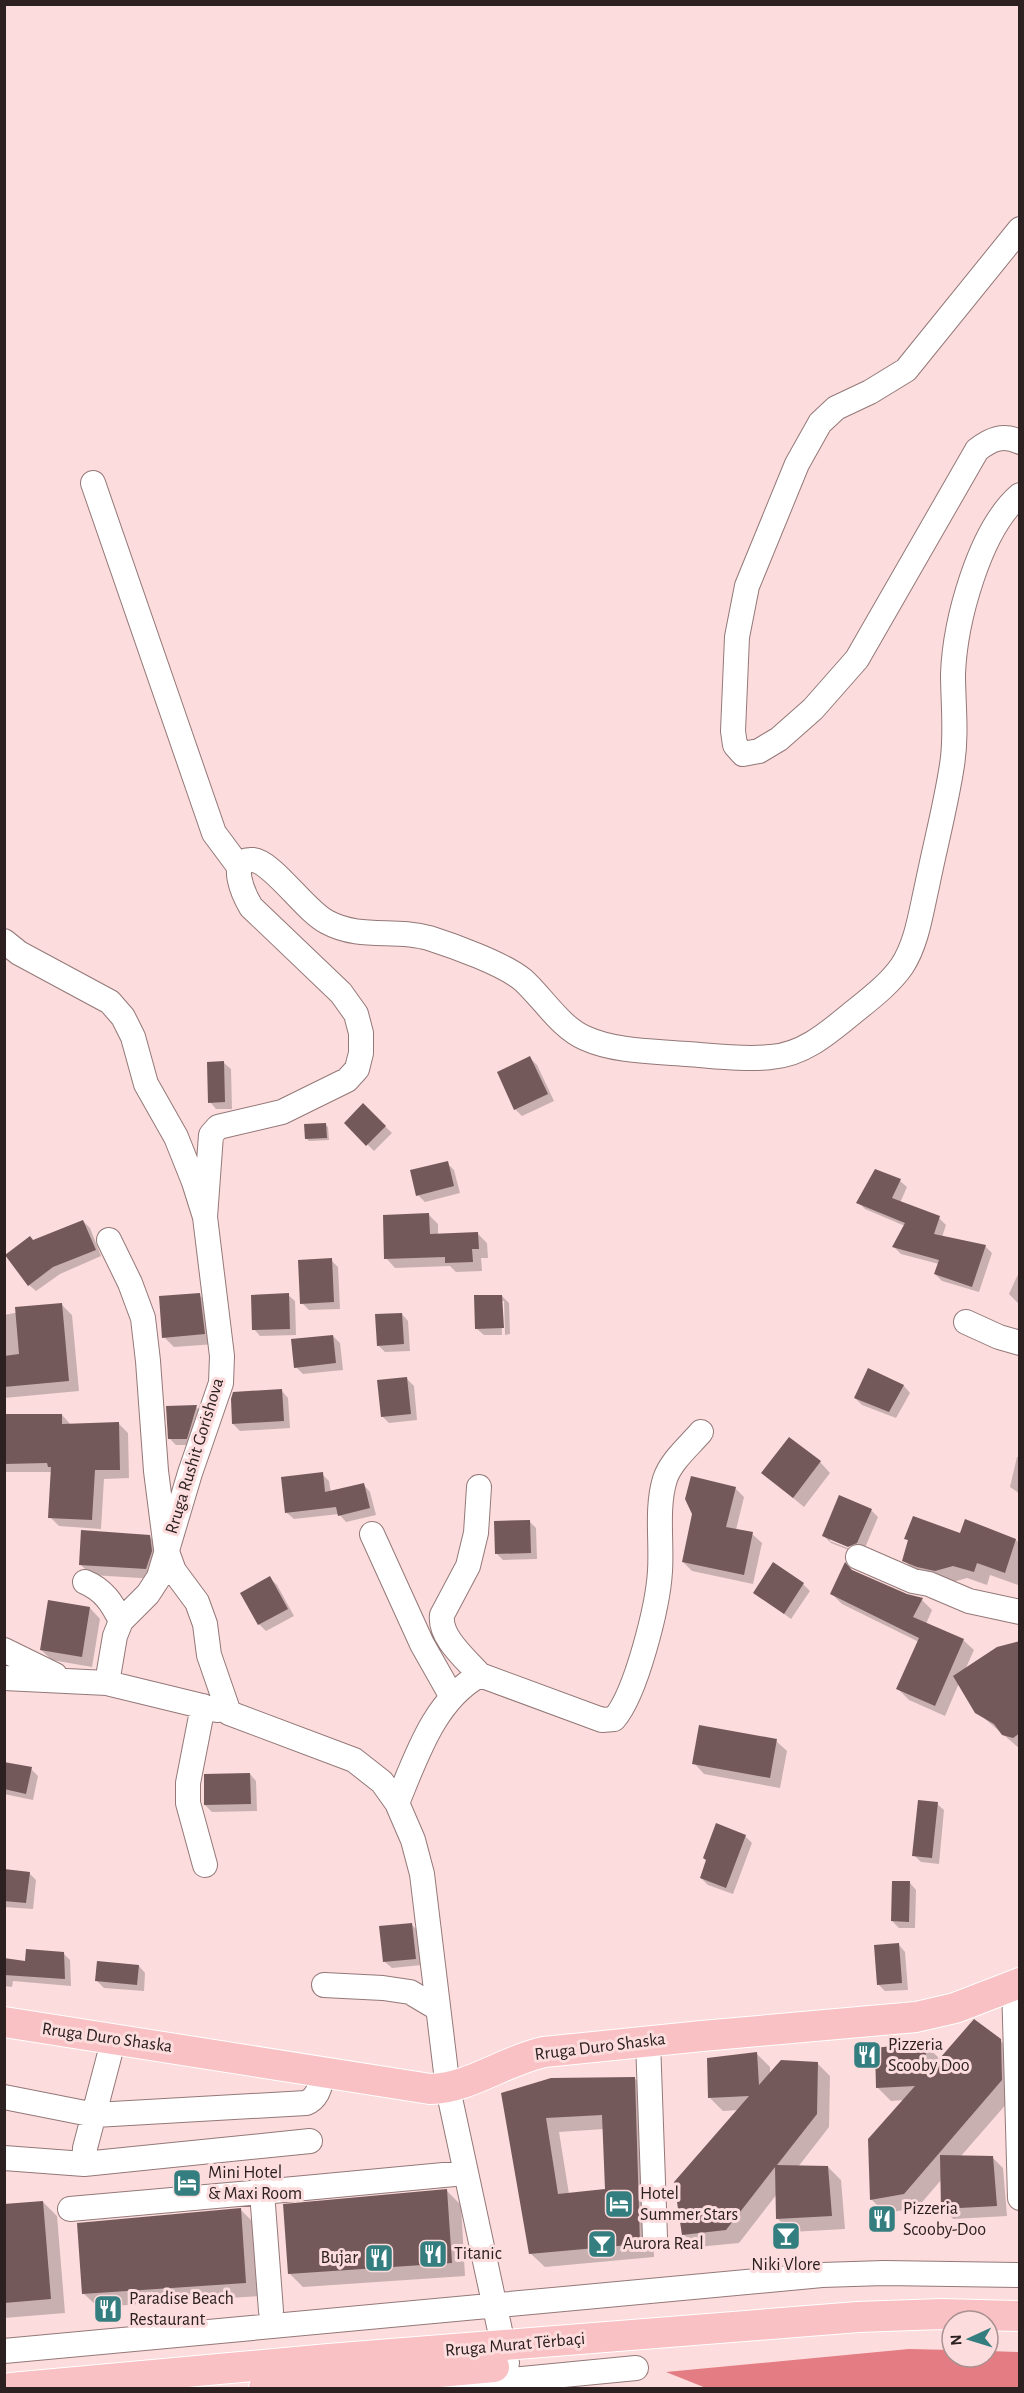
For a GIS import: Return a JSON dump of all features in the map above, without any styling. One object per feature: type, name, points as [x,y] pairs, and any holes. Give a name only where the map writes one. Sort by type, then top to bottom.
[{"type":"main road","name":"Rruga Duro Shaska","points":[[4,2022],[430,2089],[448,2089],[522,2057],[544,2052],[916,2018],[955,2008],[1017,1983]]},
{"type":"main road","name":"Rruga Murat Tërbaçi","points":[[264,2388],[506,2356],[858,2317],[940,2314],[1020,2316]]},
{"type":"main road","name":"Rruga Murat Tërbaçi","points":[[11,2388],[506,2356],[940,2333]]},
{"type":"main road","points":[[1000,2334],[1020,2335]]},
{"type":"street","points":[[1020,229],[906,370],[870,392],[836,408],[820,423],[797,464],[747,586],[737,637],[733,730],[735,745],[743,754],[759,751],[779,739],[813,709],[857,659],[977,450],[989,441],[1002,437],[1020,442]]},
{"type":"street","points":[[93,483],[214,833],[240,868]]},
{"type":"street","points":[[205,1217],[211,1135],[218,1127],[282,1112],[347,1080],[357,1069],[361,1053],[361,1033],[356,1014],[341,993],[251,907],[242,890],[239,877],[240,868],[245,862],[253,860],[272,871],[314,913],[328,923],[366,935],[404,934],[428,938],[485,959],[520,978],[582,1037],[604,1044],[638,1050],[772,1057],[800,1051],[847,1018],[879,990],[902,966],[916,933],[953,763],[956,722],[953,676],[956,637],[965,601],[998,517],[1020,495]]},
{"type":"street","name":"Rruga Rushit Gorishova","points":[[4,941],[19,953],[110,1002],[123,1017],[133,1037],[146,1084],[176,1137],[205,1217],[222,1356],[221,1383],[166,1549],[159,1577],[148,1594],[121,1621],[115,1636],[107,1683]]},
{"type":"street","points":[[109,1240],[130,1283],[143,1318],[156,1471],[166,1549],[174,1571],[197,1602],[205,1624],[209,1655],[229,1713]]},
{"type":"street","points":[[966,1322],[1020,1342]]},
{"type":"street","points":[[480,1487],[476,1533],[468,1566],[442,1615],[441,1624],[445,1634],[480,1675],[602,1720],[614,1719],[622,1710],[630,1693],[654,1613],[660,1573],[662,1500],[665,1478],[675,1462],[701,1432]]},
{"type":"street","points":[[372,1534],[422,1644],[452,1697]]},
{"type":"street","points":[[858,1557],[913,1581],[929,1584],[969,1601],[1020,1612]]},
{"type":"street","points":[[85,1582],[97,1587],[105,1595],[121,1621]]},
{"type":"street","points":[[4,1650],[66,1680]]},
{"type":"street","points":[[398,1803],[425,1738],[452,1697],[468,1681],[480,1675]]},
{"type":"street","points":[[4,1678],[107,1683],[229,1713],[354,1760],[382,1782],[398,1803],[413,1840],[422,1874],[429,1916],[437,2008],[448,2089],[506,2356]]},
{"type":"street","points":[[202,1706],[188,1783],[188,1803],[205,1865]]},
{"type":"street","points":[[1017,1983],[1020,2198]]},
{"type":"street","points":[[324,1985],[410,1992],[437,2008]]},
{"type":"street","points":[[84,2164],[85,2148],[114,2038]]},
{"type":"street","points":[[648,2041],[655,2238]]},
{"type":"street","points":[[4,2097],[95,2115],[306,2103],[317,2095],[324,2072]]},
{"type":"street","points":[[4,2158],[84,2164],[310,2141]]},
{"type":"street","points":[[70,2209],[465,2173]]},
{"type":"street","points":[[262,2192],[271,2311]]},
{"type":"street","points":[[4,2351],[822,2275],[884,2273],[1020,2275]]},
{"type":"street","points":[[430,2388],[636,2368]]},
{"type":"shaded area","points":[[909,2349],[940,2350],[940,2369],[1000,2369],[1000,2351],[1019,2352],[1019,2388],[706,2388],[666,2372]]},
{"type":"building","points":[[530,1056],[548,1094],[514,1110],[497,1072]]},
{"type":"building","points":[[224,1061],[225,1102],[208,1103],[207,1062]]},
{"type":"building","points":[[363,1103],[386,1126],[366,1146],[344,1123]]},
{"type":"building","points":[[326,1123],[327,1138],[305,1139],[304,1124]]},
{"type":"building","points":[[448,1161],[454,1186],[416,1196],[410,1170]]},
{"type":"building","points":[[875,1169],[901,1179],[892,1198],[940,1216],[934,1234],[986,1245],[972,1287],[934,1274],[939,1260],[892,1247],[905,1223],[856,1203]]},
{"type":"building","points":[[429,1213],[430,1234],[478,1232],[479,1249],[472,1249],[473,1262],[445,1263],[445,1257],[384,1259],[383,1215]]},
{"type":"building","points":[[83,1220],[96,1250],[53,1267],[28,1286],[5,1255],[30,1236],[33,1240]]},
{"type":"building","points":[[332,1258],[334,1302],[300,1304],[298,1260]]},
{"type":"building","points":[[200,1293],[205,1334],[162,1338],[159,1296]]},
{"type":"building","points":[[289,1293],[290,1329],[252,1330],[251,1295]]},
{"type":"building","points":[[474,1295],[502,1295],[504,1328],[475,1329]]},
{"type":"building","points":[[62,1303],[69,1381],[4,1387],[4,1356],[19,1354],[15,1307]]},
{"type":"building","points":[[402,1313],[404,1344],[377,1346],[375,1314]]},
{"type":"building","points":[[333,1335],[336,1363],[294,1368],[291,1339]]},
{"type":"building","points":[[868,1368],[904,1385],[889,1412],[854,1398]]},
{"type":"building","points":[[407,1377],[411,1414],[381,1417],[377,1380]]},
{"type":"building","points":[[282,1389],[284,1421],[232,1424],[233,1392]]},
{"type":"building","points":[[197,1405],[187,1439],[168,1439],[166,1406]]},
{"type":"building","points":[[4,1414],[62,1414],[62,1424],[119,1422],[120,1470],[95,1470],[92,1520],[48,1518],[51,1467],[48,1467],[47,1463],[4,1464]]},
{"type":"building","points":[[789,1437],[821,1461],[793,1498],[761,1473]]},
{"type":"building","points":[[323,1472],[325,1492],[364,1483],[370,1508],[338,1516],[336,1507],[285,1513],[281,1477]]},
{"type":"building","points":[[691,1476],[736,1487],[726,1527],[753,1532],[744,1575],[682,1562],[692,1514],[685,1499]]},
{"type":"building","points":[[839,1495],[872,1509],[857,1543],[848,1547],[822,1536]]},
{"type":"building","points":[[913,1516],[960,1533],[965,1519],[1016,1539],[1005,1573],[977,1563],[974,1572],[953,1566],[935,1571],[902,1561],[908,1540],[904,1539]]},
{"type":"building","points":[[530,1520],[531,1553],[495,1554],[494,1521]]},
{"type":"building","points":[[81,1530],[150,1535],[152,1551],[146,1569],[79,1565]]},
{"type":"building","points":[[773,1562],[804,1583],[784,1614],[753,1593]]},
{"type":"building","points":[[845,1562],[852,1570],[907,1594],[923,1598],[913,1617],[964,1639],[935,1706],[896,1689],[919,1638],[830,1594]]},
{"type":"building","points":[[270,1576],[288,1609],[258,1625],[240,1593]]},
{"type":"building","points":[[48,1600],[90,1607],[82,1657],[40,1650]]},
{"type":"building","points":[[1020,1641],[1020,1733],[1013,1738],[1002,1735],[994,1724],[975,1713],[953,1676],[997,1647]]},
{"type":"building","points":[[699,1725],[777,1739],[770,1778],[692,1764]]},
{"type":"building","points":[[4,1762],[32,1767],[26,1794],[4,1789]]},
{"type":"building","points":[[250,1773],[251,1804],[204,1805],[204,1774]]},
{"type":"building","points":[[918,1800],[938,1802],[932,1858],[912,1856]]},
{"type":"building","points":[[716,1823],[746,1835],[726,1888],[700,1878],[706,1860],[703,1858]]},
{"type":"building","points":[[4,1869],[30,1872],[26,1903],[4,1901]]},
{"type":"building","points":[[892,1881],[910,1881],[909,1922],[891,1921]]},
{"type":"building","points":[[412,1923],[416,1959],[383,1962],[379,1926]]},
{"type":"building","points":[[899,1943],[902,1983],[877,1985],[874,1945]]},
{"type":"building","points":[[26,1949],[64,1952],[65,1979],[4,1975],[4,1958],[25,1961]]},
{"type":"building","points":[[97,1961],[139,1965],[137,1985],[95,1981]]},
{"type":"building","points":[[974,2019],[1001,2039],[1002,2080],[904,2194],[870,2200],[868,2139],[915,2086],[876,2088],[875,2048],[925,2042],[927,2073]]},
{"type":"building","points":[[757,2052],[759,2085],[781,2060],[818,2062],[817,2114],[777,2165],[828,2166],[832,2216],[776,2219],[775,2167],[726,2230],[682,2235],[674,2182],[749,2096],[708,2098],[707,2058]]},
{"type":"building","points":[[635,2077],[640,2244],[529,2254],[501,2093],[551,2078]],"holes":[[[602,2115],[605,2189],[558,2194],[546,2118]]]},
{"type":"building","points":[[940,2155],[993,2156],[997,2206],[941,2209]]},
{"type":"building","points":[[447,2189],[452,2263],[288,2274],[283,2204]]},
{"type":"building","points":[[43,2201],[51,2299],[4,2303],[4,2204]]},
{"type":"building","points":[[241,2208],[246,2283],[82,2294],[77,2223]]},
{"type":"place","name":"Pizzeria Scooby Doo","points":[[867,2055]]},
{"type":"place","name":"Mini Hotel & Maxi Room","points":[[187,2183]]},
{"type":"place","name":"Hotel Summer Stars","points":[[619,2204]]},
{"type":"place","name":"Pizzeria Scooby-Doo","points":[[882,2219]]},
{"type":"place","name":"Niki Vlore","points":[[786,2236]]},
{"type":"place","name":"Aurora Real","points":[[602,2244]]},
{"type":"place","name":"Titanic","points":[[433,2254]]},
{"type":"place","name":"Bujar","points":[[379,2258]]},
{"type":"place","name":"Paradise Beach Restaurant","points":[[108,2309]]}]
